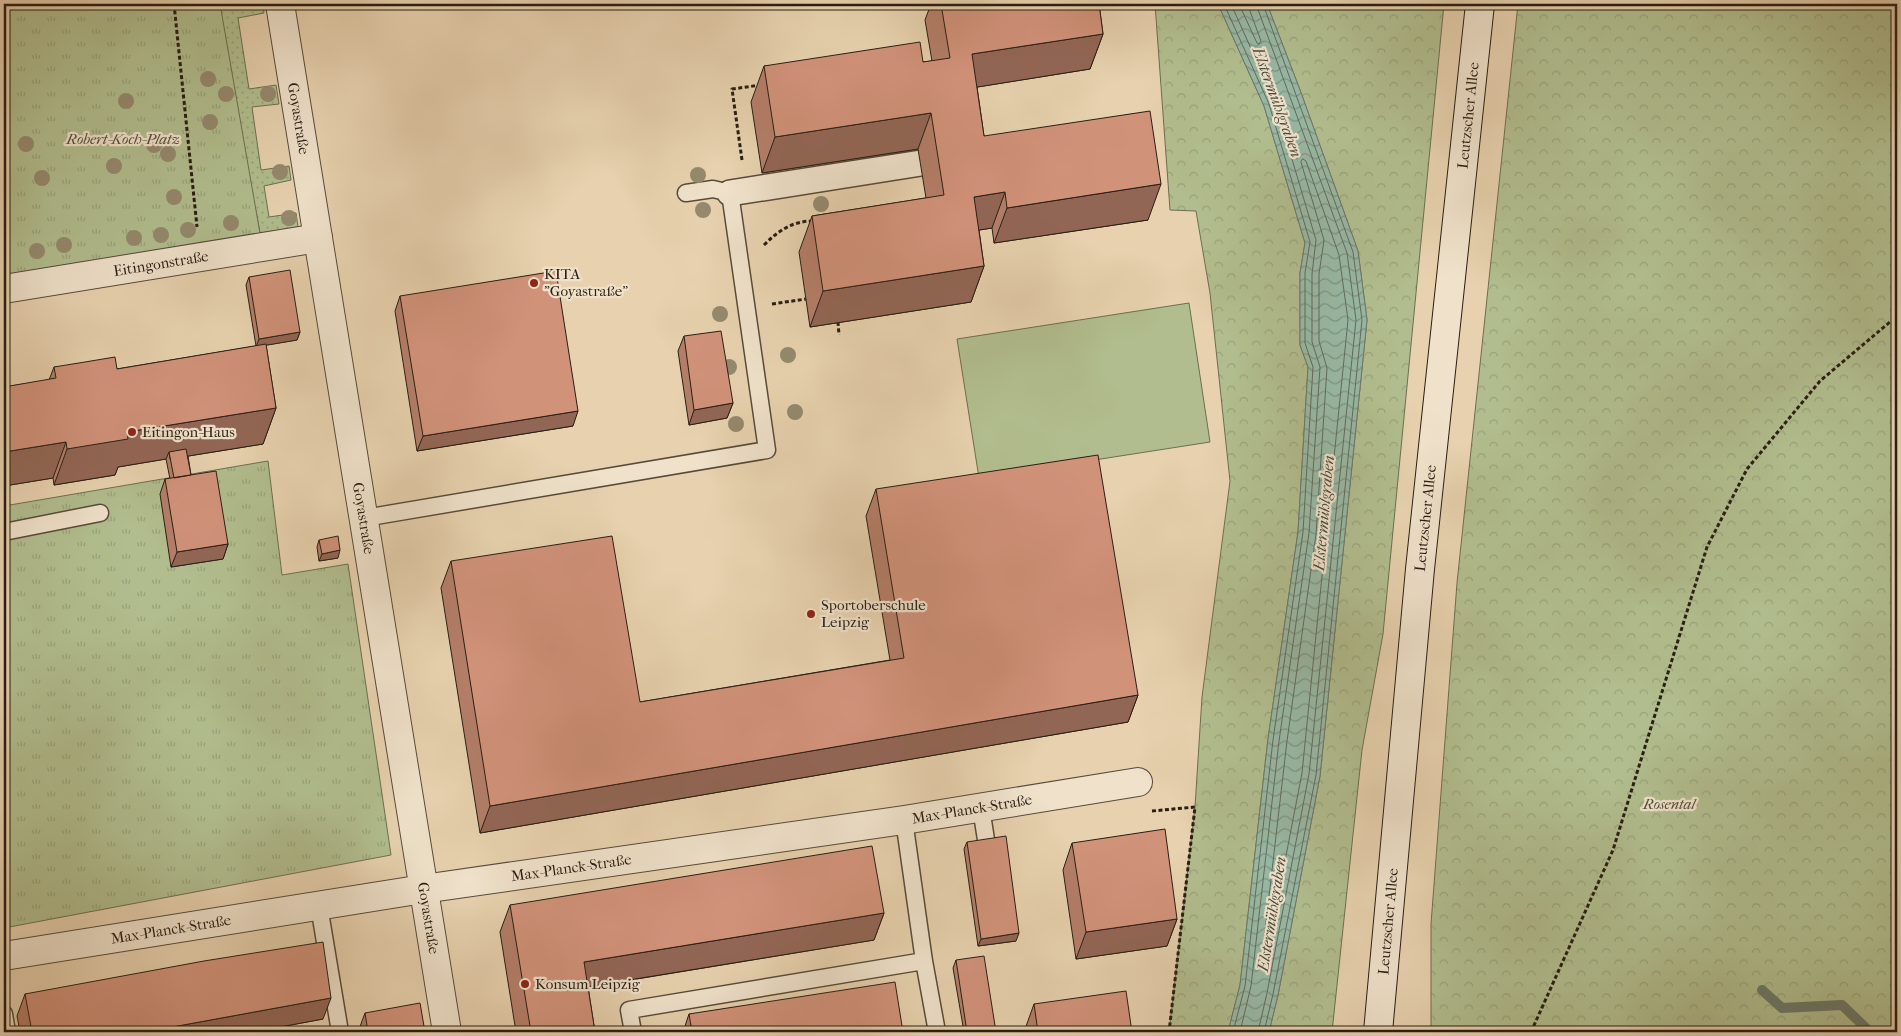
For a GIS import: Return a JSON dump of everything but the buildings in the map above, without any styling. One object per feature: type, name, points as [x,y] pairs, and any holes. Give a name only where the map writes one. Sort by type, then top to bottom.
[{"type":"street","name":"Goyastraße","points":[[280,4],[447,1032]]},
{"type":"street","name":"Leutzscher Allee","points":[[1378,1032],[1420,570],[1480,4]]},
{"type":"street","points":[[738,192],[920,163]]},
{"type":"street","name":"Eitingonstraße","points":[[4,289],[318,238]]},
{"type":"street","name":"Max-Planck-Straße","points":[[4,956],[423,889],[904,820],[1138,782]]},
{"type":"lane","points":[[364,518],[767,450],[738,192],[713,188],[686,193]]},
{"type":"lane","points":[[4,532],[100,513]]},
{"type":"lane","points":[[981,808],[987,846]]},
{"type":"lane","points":[[904,820],[936,1032]]},
{"type":"lane","points":[[319,906],[340,1032]]},
{"type":"lane","points":[[632,1032],[629,1010],[924,961]]},
{"type":"lane","points":[[4,1014],[7,1032]]},
{"type":"path","points":[[174,4],[200,257]]},
{"type":"path","points":[[738,192],[732,89],[771,84]]},
{"type":"path","points":[[758,250],[778,231],[793,224],[816,221]]},
{"type":"path","points":[[766,304],[806,299]]},
{"type":"path","points":[[1531,1032],[1613,850],[1707,548],[1747,469],[1820,381],[1897,316]]},
{"type":"path","points":[[838,322],[839,335]]},
{"type":"path","points":[[1138,782],[1139,812],[1195,807],[1169,1032]]},
{"type":"green space","name":"Robert-Koch-Platz","points":[[4,4],[220,4],[261,239],[4,276]]},
{"type":"green space","points":[[187,4],[263,4],[264,13],[238,18],[249,89],[276,85],[279,104],[252,107],[261,170],[289,166],[291,180],[264,186],[269,217],[296,213],[298,227],[260,233],[256,211]]},
{"type":"green space","points":[[1155,4],[1218,4],[1264,106],[1305,243],[1300,273],[1300,345],[1308,367],[1298,532],[1268,739],[1240,985],[1228,1032],[1169,1032],[1195,807],[1202,697],[1230,481],[1210,293],[1196,211],[1170,210]]},
{"type":"green space","points":[[1267,4],[1444,4],[1383,634],[1362,750],[1332,1032],[1269,1032],[1278,995],[1320,776],[1367,320],[1358,251]]},
{"type":"green space","name":"Rosental","points":[[1518,4],[1897,4],[1897,1032],[1431,1032],[1431,924],[1457,583]]},
{"type":"green space","points":[[1189,303],[1210,442],[979,478],[957,339]]},
{"type":"green space","points":[[268,461],[282,575],[348,564],[391,855],[4,928],[4,506]]},
{"type":"water","name":"Elstermühlgraben","points":[[1218,4],[1267,4],[1358,251],[1367,320],[1320,776],[1278,995],[1269,1032],[1228,1032],[1240,985],[1268,739],[1298,532],[1308,367],[1300,345],[1300,273],[1305,243],[1264,106]]},
{"type":"waterway","points":[[1762,990],[1782,1008],[1842,1005],[1870,1032]]},
{"type":"place","name":"KITA \"Goyastraße\"","points":[[534,283]]},
{"type":"place","name":"Eitingon-Haus","points":[[132,432]]},
{"type":"place","name":"Sportoberschule Leipzig","points":[[811,614]]},
{"type":"place","name":"Konsum Leipzig","points":[[525,984]]}]
